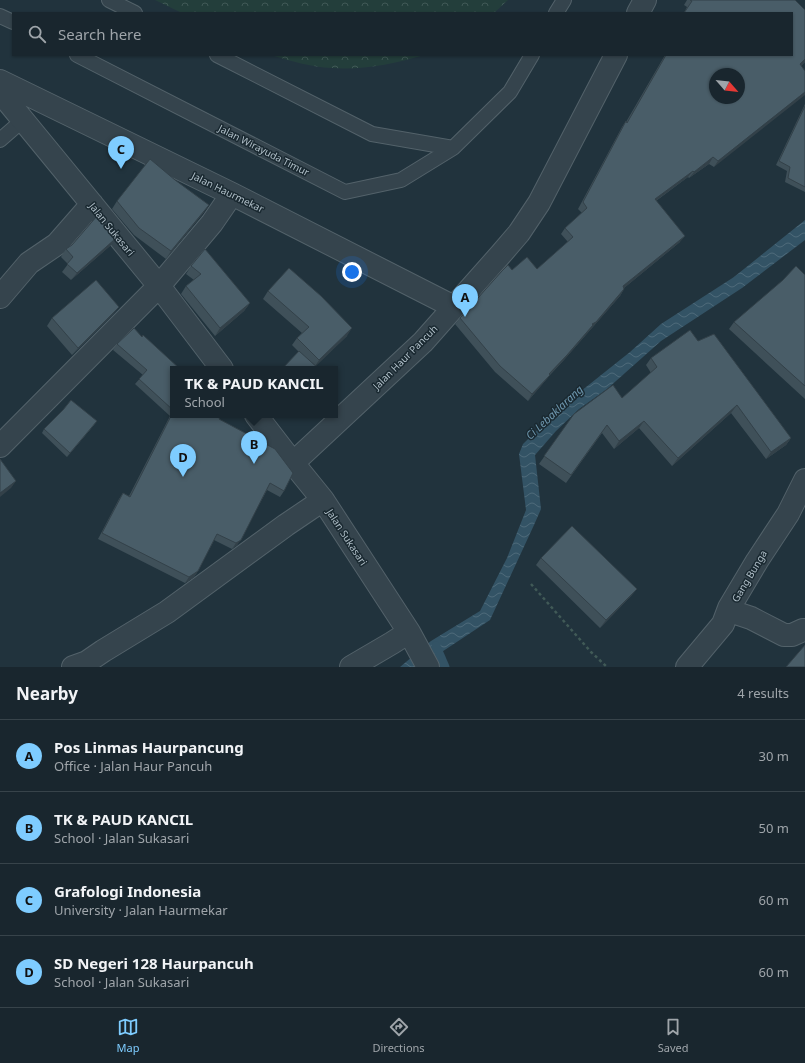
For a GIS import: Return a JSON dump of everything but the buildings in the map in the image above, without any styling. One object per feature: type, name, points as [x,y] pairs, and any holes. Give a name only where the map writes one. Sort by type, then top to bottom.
[{"type":"street","points":[[639,12],[645,0]]},
{"type":"street","name":"Jalan Haur Pancuh","points":[[293,463],[423,342],[519,233],[539,202],[615,56]]},
{"type":"street","name":"Jalan Haurmekar","points":[[0,80],[232,194],[454,307]]},
{"type":"street","name":"Jalan Sukasari","points":[[0,92],[159,286],[220,366]]},
{"type":"street","points":[[0,446],[159,286],[212,223],[232,194]]},
{"type":"street","points":[[0,297],[28,263],[57,244],[92,204]]},
{"type":"street","name":"Jalan Sukasari","points":[[258,418],[323,500],[410,635],[428,667]]},
{"type":"street","name":"Gang Bunga","points":[[687,667],[723,624],[729,608],[757,561],[788,514],[805,480]]},
{"type":"street","points":[[73,667],[87,662],[168,612],[286,525],[323,500]]},
{"type":"street","points":[[729,608],[784,635],[792,636],[805,630]]},
{"type":"street","points":[[351,667],[392,643],[410,635]]},
{"type":"lane","points":[[109,0],[133,12]]},
{"type":"lane","points":[[557,12],[564,0]]},
{"type":"lane","points":[[0,16],[12,22]]},
{"type":"lane","name":"Jalan Wirayuda Timur","points":[[79,56],[345,192],[402,180],[453,148],[510,92],[531,56]]},
{"type":"lane","points":[[219,56],[372,134],[453,148]]},
{"type":"lane","points":[[0,140],[24,120]]},
{"type":"path","points":[[531,584],[591,652],[607,667]]},
{"type":"green space","points":[[155,0],[508,0],[495,12],[180,12]]},
{"type":"green space","points":[[275,56],[420,56],[378,66],[356,68],[324,67]]},
{"type":"water","points":[[805,220],[805,240],[742,288],[661,341],[607,389],[579,409],[556,431],[535,455],[541,509],[490,620],[419,667],[400,667],[431,641],[480,611],[507,558],[526,510],[519,454],[523,444],[561,407],[630,352],[661,324],[734,277]]},
{"type":"waterway","points":[[436,646],[445,667]]},
{"type":"place","name":"Grafologi Indonesia","points":[[121,169]]},
{"type":"place","name":"Pos Linmas Haurpancung","points":[[465,317]]},
{"type":"place","name":"TK & PAUD KANCIL","points":[[254,464]]},
{"type":"place","name":"SD Negeri 128 Haurpancuh","points":[[183,477]]},
{"type":"water label","name":"Ci Lebaklarang","points":[[554,412]]}]
